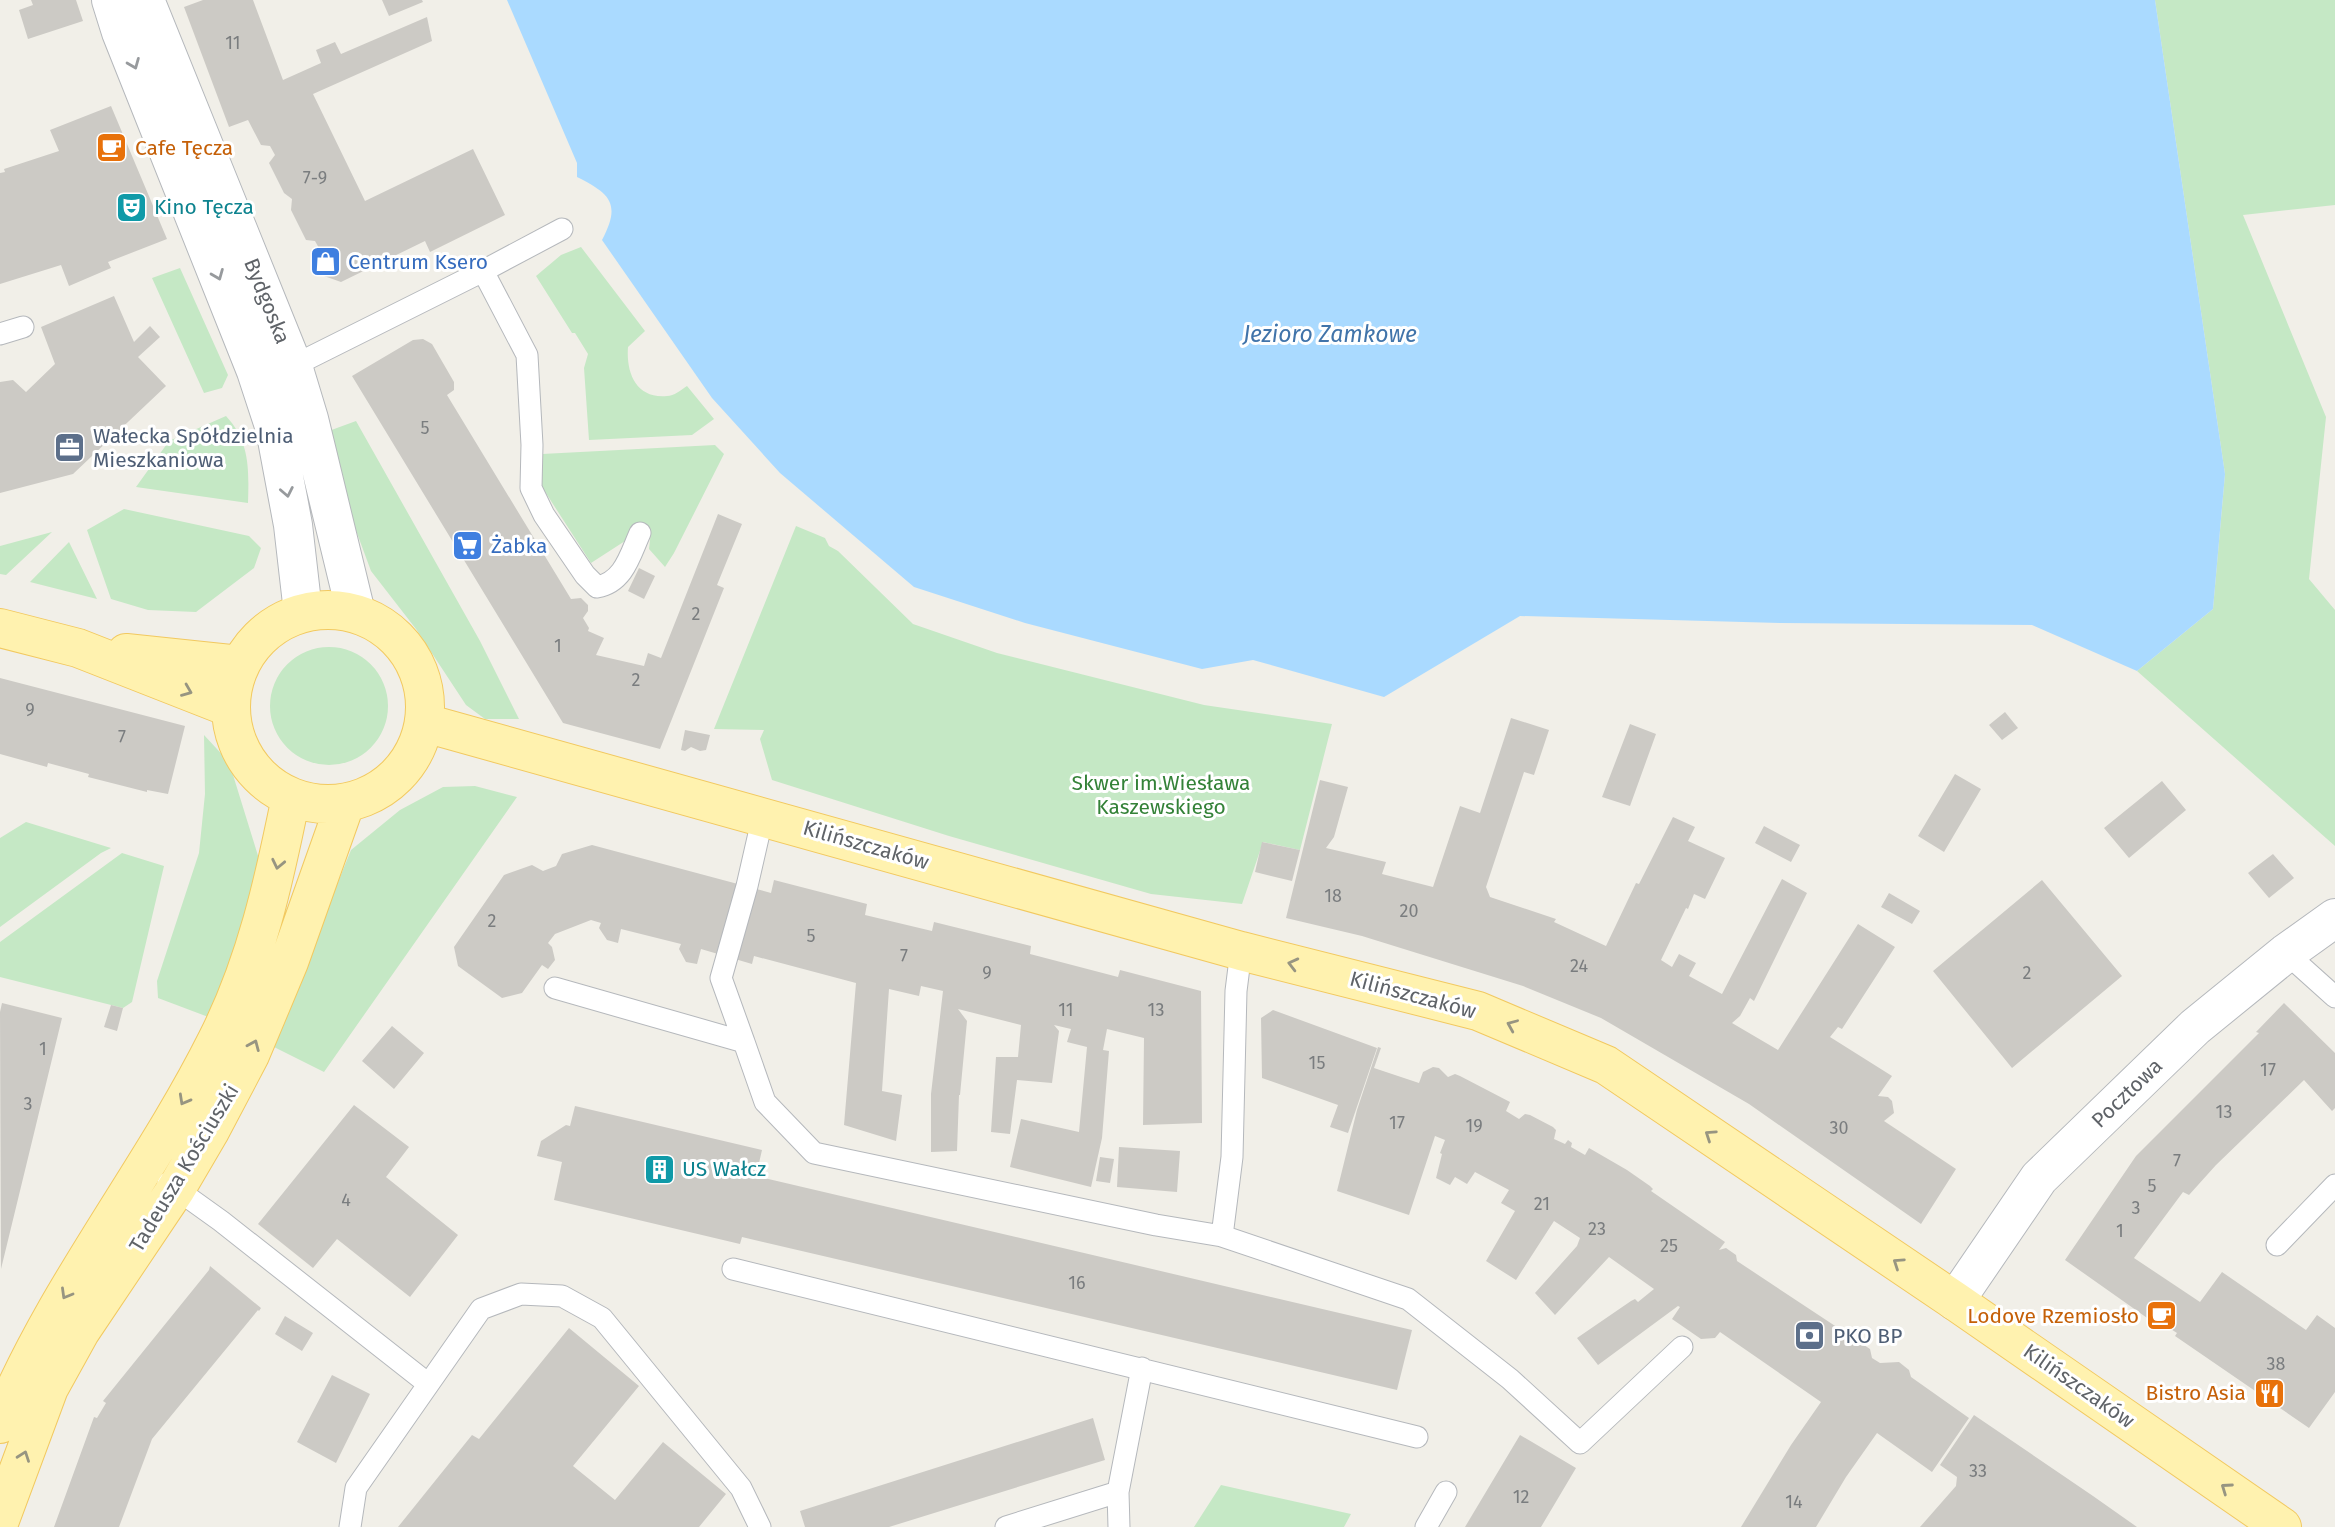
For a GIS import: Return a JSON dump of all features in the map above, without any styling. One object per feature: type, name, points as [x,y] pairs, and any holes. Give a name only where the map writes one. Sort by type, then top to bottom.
[{"type":"main road","points":[[330,609],[356,613],[382,625],[403,643],[418,667],[425,695],[425,723],[418,746],[406,766],[389,784],[368,796],[345,804],[318,804],[291,797],[267,783],[248,762],[235,737],[230,708],[240,665],[255,642],[277,623],[303,612],[330,609]]},
{"type":"main road","points":[[0,628],[78,648],[230,708]]},
{"type":"main road","points":[[78,648],[240,665]]},
{"type":"main road","name":"Kilińszczaków","points":[[425,723],[1241,951],[1478,1011],[1606,1065],[2282,1527]]},
{"type":"main road","name":"Tadeusza Kościuszki","points":[[0,1424],[38,1342],[217,1040],[249,967],[272,890],[291,797]]},
{"type":"main road","name":"Tadeusza Kościuszki","points":[[0,1520],[49,1388],[80,1332],[176,1189],[250,1055],[289,962],[345,804]]},
{"type":"street","name":"Bydgoska","points":[[111,0],[121,32],[256,371],[275,429],[293,525],[303,612]]},
{"type":"street","name":"Bydgoska","points":[[145,0],[293,366],[309,419],[356,613]]},
{"type":"street","name":"Pocztowa","points":[[1955,1301],[2039,1178],[2195,1027],[2286,953],[2335,918]]},
{"type":"lane","points":[[293,366],[562,229]]},
{"type":"lane","points":[[483,271],[527,355],[532,446],[531,488],[544,515],[585,575],[597,587],[609,585],[623,571],[640,533]]},
{"type":"lane","points":[[0,334],[23,327]]},
{"type":"lane","points":[[763,817],[747,886],[720,978],[765,1102],[814,1153],[1156,1225],[1222,1236],[1408,1299],[1510,1379],[1580,1443],[1682,1347]]},
{"type":"lane","points":[[1222,1236],[1232,1157],[1236,991],[1241,951]]},
{"type":"lane","points":[[2286,953],[2335,997]]},
{"type":"lane","points":[[555,988],[744,1042]]},
{"type":"lane","points":[[144,1165],[221,1221],[427,1383]]},
{"type":"lane","points":[[2277,1245],[2335,1185]]},
{"type":"lane","points":[[733,1269],[1417,1437]]},
{"type":"lane","points":[[350,1527],[356,1488],[481,1309],[521,1294],[562,1296],[602,1318],[741,1488],[760,1527]]},
{"type":"lane","points":[[1119,1527],[1118,1492],[1142,1368]]},
{"type":"lane","points":[[1006,1527],[1118,1492]]},
{"type":"lane","points":[[1426,1527],[1446,1492]]},
{"type":"green space","points":[[2155,0],[2335,0],[2335,205],[2243,215],[2326,417],[2309,579],[2335,610],[2335,846],[2137,671],[2213,609],[2225,474]]},
{"type":"green space","points":[[581,247],[645,331],[628,347],[629,366],[635,382],[641,389],[656,396],[672,395],[687,386],[714,419],[692,435],[589,440],[584,368],[588,354],[536,276],[561,255]]},
{"type":"green space","points":[[180,268],[228,375],[222,388],[204,393],[152,278]]},
{"type":"green space","points":[[226,416],[244,446],[248,467],[248,503],[136,487],[169,441]]},
{"type":"green space","points":[[356,421],[480,641],[519,719],[485,719],[466,705],[416,629],[371,571],[347,506],[326,432]]},
{"type":"green space","points":[[715,445],[724,454],[665,567],[649,549],[651,531],[635,523],[625,541],[591,563],[542,487],[542,454]]},
{"type":"green space","points":[[124,509],[249,536],[261,548],[254,568],[196,612],[148,610],[111,599],[87,530]]},
{"type":"green space","name":"Skwer im.Wiesława Kaszewskiego","points":[[796,526],[825,538],[829,546],[838,551],[913,624],[997,653],[1204,705],[1332,724],[1300,850],[1263,842],[1242,904],[1151,894],[949,836],[772,780],[760,739],[764,730],[714,729]]},
{"type":"green space","points":[[52,532],[6,575],[0,574],[0,546]]},
{"type":"green space","points":[[69,542],[97,599],[30,582]]},
{"type":"green space","points":[[329,647],[352,651],[371,664],[384,683],[388,706],[384,729],[371,748],[352,761],[329,765],[306,761],[287,748],[274,729],[270,706],[274,683],[287,664],[306,651]]},
{"type":"green space","points":[[204,735],[229,762],[259,859],[258,885],[211,1018],[158,998],[157,981],[199,853],[205,794]]},
{"type":"green space","points":[[475,786],[517,797],[324,1072],[272,1046],[351,850],[400,810],[443,787]]},
{"type":"green space","points":[[26,822],[111,848],[0,927],[0,838]]},
{"type":"green space","points":[[122,853],[164,866],[132,1002],[123,1008],[0,977],[0,942]]},
{"type":"green space","points":[[1221,1485],[1351,1514],[1344,1527],[1194,1527]]},
{"type":"water","name":"Jezioro Zamkowe","points":[[507,0],[2155,0],[2225,474],[2213,609],[2137,671],[2032,625],[1781,623],[1520,616],[1384,697],[1253,660],[1202,669],[1025,623],[914,587],[780,473],[712,398],[602,240],[611,217],[609,201],[598,189],[577,177],[577,163]]},
{"type":"building","points":[[31,0],[76,0],[83,21],[28,39],[19,10],[33,5]]},
{"type":"building","points":[[203,0],[253,0],[283,80],[321,63],[316,50],[335,42],[341,54],[427,17],[432,41],[313,94],[365,201],[473,149],[505,215],[430,252],[425,241],[341,282],[324,276],[315,257],[320,250],[315,241],[306,240],[291,210],[292,199],[284,193],[269,163],[275,155],[270,146],[261,145],[248,120],[229,127],[184,7]]},
{"type":"building","points":[[382,0],[422,0],[423,2],[389,16]]},
{"type":"building","points":[[111,106],[167,239],[108,262],[111,268],[69,286],[61,265],[0,284],[0,173],[5,172],[4,169],[59,151],[50,130]]},
{"type":"building","points":[[114,296],[134,342],[150,326],[160,337],[138,357],[166,386],[73,474],[0,493],[0,382],[13,380],[26,392],[55,364],[41,327]]},
{"type":"building","points":[[423,339],[432,344],[454,382],[454,390],[447,395],[571,599],[581,598],[588,605],[588,611],[583,618],[588,631],[604,638],[596,655],[644,666],[648,653],[661,658],[718,514],[742,524],[717,585],[724,588],[660,749],[563,723],[352,376],[413,340]]},
{"type":"building","points":[[639,568],[655,576],[644,599],[628,591]]},
{"type":"building","points":[[0,678],[185,726],[168,794],[147,792],[88,777],[89,774],[48,763],[47,767],[0,754]]},
{"type":"building","points":[[2005,712],[2018,728],[2002,740],[1989,725]]},
{"type":"building","points":[[1511,718],[1549,730],[1534,775],[1524,772],[1486,887],[1490,897],[1556,919],[1554,922],[1606,946],[1636,883],[1639,884],[1673,817],[1695,827],[1688,841],[1725,858],[1705,899],[1694,894],[1688,909],[1686,908],[1661,960],[1672,967],[1679,954],[1696,963],[1689,976],[1722,994],[1782,879],[1807,893],[1754,1001],[1750,998],[1740,1016],[1732,1023],[1778,1050],[1858,924],[1895,947],[1842,1029],[1838,1027],[1830,1037],[1892,1076],[1878,1096],[1888,1097],[1892,1101],[1894,1113],[1884,1121],[1956,1169],[1921,1224],[1749,1104],[1601,1018],[1523,986],[1362,936],[1286,918],[1320,780],[1348,787],[1334,837],[1326,848],[1386,862],[1382,874],[1433,887],[1460,806],[1480,813]]},
{"type":"building","points":[[1630,724],[1656,734],[1630,806],[1602,797]]},
{"type":"building","points":[[685,730],[710,735],[706,750],[700,751],[691,747],[685,751],[681,750]]},
{"type":"building","points":[[1955,774],[1981,789],[1944,852],[1918,836]]},
{"type":"building","points":[[2162,781],[2186,810],[2129,858],[2104,828]]},
{"type":"building","points":[[1764,826],[1800,845],[1791,862],[1755,843]]},
{"type":"building","points":[[1262,842],[1300,850],[1292,881],[1255,872]]},
{"type":"building","points":[[592,845],[771,893],[774,880],[867,904],[865,915],[932,931],[934,922],[1031,946],[1030,954],[1118,977],[1120,970],[1201,991],[1202,1123],[1143,1125],[1144,1038],[1107,1029],[1103,1050],[1109,1051],[1102,1138],[1091,1187],[1010,1167],[1021,1119],[1079,1132],[1087,1047],[1067,1042],[1071,1029],[1054,1025],[1059,1031],[1052,1083],[1017,1080],[1010,1134],[991,1132],[996,1057],[1018,1057],[1021,1025],[958,1009],[967,1021],[959,1095],[957,1151],[931,1152],[931,1094],[943,991],[921,986],[919,996],[889,989],[882,1091],[902,1095],[896,1141],[844,1125],[856,983],[754,956],[752,964],[701,949],[697,964],[686,962],[679,949],[681,944],[621,929],[618,943],[607,940],[599,928],[601,923],[591,920],[555,934],[548,943],[552,947],[555,960],[548,969],[542,965],[522,993],[502,998],[458,966],[454,947],[504,875],[532,865],[543,871],[556,866],[562,854]]},
{"type":"building","points":[[2273,854],[2294,878],[2269,898],[2248,873]]},
{"type":"building","points":[[2042,880],[2122,976],[2012,1068],[1933,971]]},
{"type":"building","points":[[1889,893],[1920,911],[1912,924],[1881,907]]},
{"type":"building","points":[[2,1003],[62,1018],[1,1269],[0,1012]]},
{"type":"building","points":[[2284,1003],[2335,1053],[2335,1108],[2332,1111],[2304,1080],[2216,1165],[2189,1195],[2183,1192],[2134,1258],[2200,1302],[2222,1272],[2306,1330],[2317,1315],[2335,1328],[2335,1392],[2309,1428],[2175,1336],[2177,1333],[2152,1317],[2150,1320],[2065,1260],[2136,1156],[2259,1033],[2256,1032]]},
{"type":"building","points":[[111,1005],[123,1008],[117,1031],[104,1027]]},
{"type":"building","points":[[1273,1010],[1377,1048],[1348,1133],[1330,1127],[1338,1105],[1262,1078],[1261,1018]]},
{"type":"building","points":[[392,1026],[424,1053],[394,1089],[362,1061]]},
{"type":"building","points":[[1378,1047],[1381,1048],[1374,1068],[1419,1083],[1423,1072],[1433,1067],[1439,1068],[1448,1077],[1455,1074],[1460,1076],[1510,1102],[1506,1111],[1519,1119],[1525,1114],[1530,1115],[1553,1127],[1556,1130],[1554,1139],[1565,1144],[1568,1140],[1572,1143],[1571,1147],[1585,1155],[1589,1148],[1627,1170],[1650,1186],[1653,1189],[1651,1191],[1725,1242],[1719,1250],[1726,1248],[1736,1255],[1737,1261],[1870,1349],[1872,1358],[1880,1363],[1899,1362],[1909,1370],[1911,1377],[1969,1418],[1932,1472],[1877,1433],[1816,1527],[1741,1527],[1821,1402],[1720,1332],[1715,1338],[1701,1339],[1672,1319],[1680,1307],[1678,1306],[1598,1365],[1577,1338],[1631,1301],[1635,1299],[1638,1302],[1654,1289],[1609,1257],[1555,1315],[1535,1293],[1577,1246],[1580,1238],[1554,1221],[1516,1280],[1486,1261],[1515,1211],[1501,1203],[1509,1190],[1475,1172],[1467,1184],[1455,1177],[1450,1185],[1436,1178],[1445,1140],[1435,1136],[1409,1215],[1337,1191],[1357,1110]]},
{"type":"building","points":[[354,1105],[409,1147],[386,1177],[458,1235],[410,1297],[337,1239],[313,1268],[258,1224]]},
{"type":"building","points":[[575,1106],[762,1150],[756,1176],[1412,1330],[1397,1390],[742,1237],[740,1244],[554,1200],[562,1162],[537,1156],[541,1141],[566,1125],[570,1126]]},
{"type":"building","points":[[1119,1147],[1180,1151],[1177,1192],[1117,1187]]},
{"type":"building","points":[[1100,1157],[1114,1159],[1110,1183],[1096,1181]]},
{"type":"building","points":[[210,1266],[261,1308],[152,1439],[119,1527],[54,1527],[94,1417],[97,1418],[106,1403],[103,1401]]},
{"type":"building","points":[[285,1316],[313,1333],[302,1351],[275,1334]]},
{"type":"building","points":[[569,1328],[639,1386],[573,1466],[615,1500],[663,1442],[726,1494],[699,1527],[398,1527],[472,1435],[479,1439]]},
{"type":"building","points":[[332,1375],[370,1394],[336,1463],[297,1442]]},
{"type":"building","points":[[1974,1415],[2137,1527],[1920,1527],[1956,1486],[1957,1477],[1940,1465]]},
{"type":"building","points":[[1093,1418],[1105,1460],[889,1527],[805,1527],[800,1511]]},
{"type":"building","points":[[1520,1435],[1576,1468],[1541,1527],[1465,1527]]},
{"type":"place","name":"Cafe Tęcza","points":[[112,148]]},
{"type":"place","name":"Kino Tęcza","points":[[131,207]]},
{"type":"place","name":"Centrum Ksero","points":[[325,262]]},
{"type":"place","name":"Wałecka Spółdzielnia Mieszkaniowa","points":[[70,448]]},
{"type":"place","name":"Żabka","points":[[468,546]]},
{"type":"place","name":"US Wałcz","points":[[659,1169]]},
{"type":"place","name":"Lodove Rzemiosło","points":[[2162,1316]]},
{"type":"place","name":"PKO BP","points":[[1810,1336]]},
{"type":"place","name":"Bistro Asia","points":[[2269,1393]]}]
